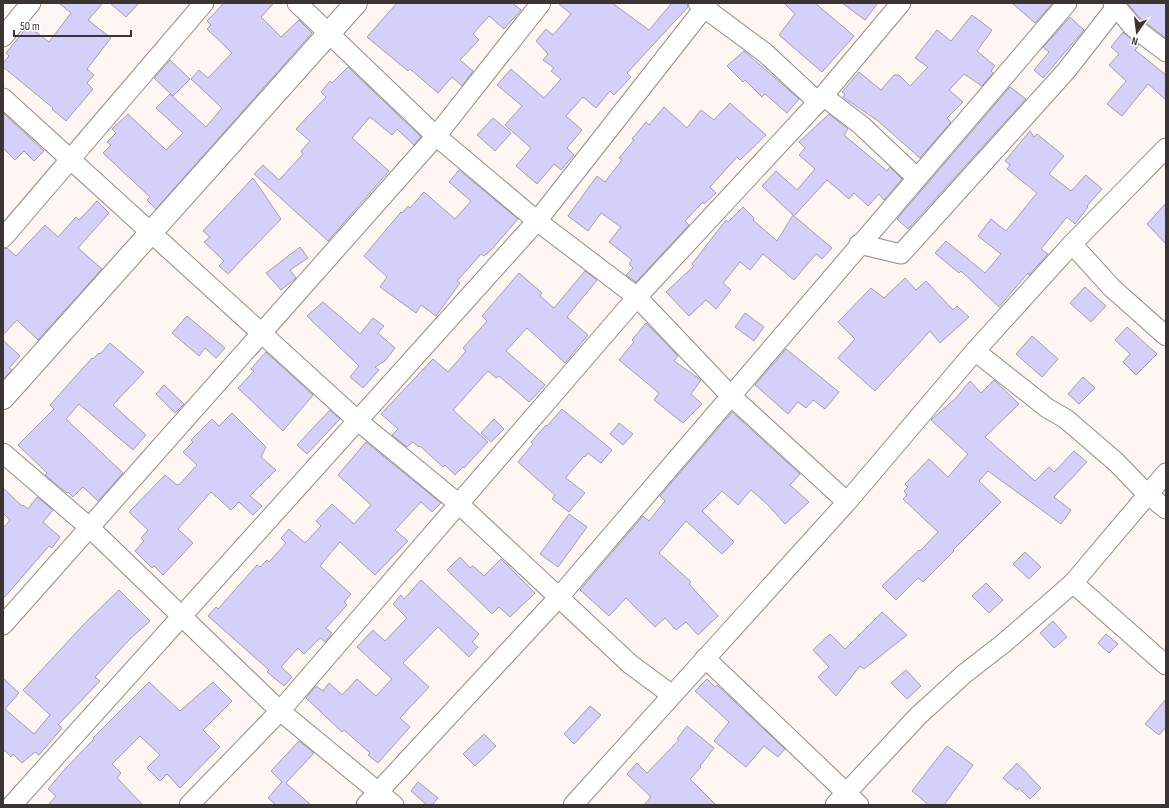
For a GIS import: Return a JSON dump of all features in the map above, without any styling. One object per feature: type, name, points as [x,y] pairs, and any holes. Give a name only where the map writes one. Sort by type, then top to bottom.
[{"type":"street","points":[[3,37],[31,3]]},
{"type":"street","points":[[3,238],[204,3]]},
{"type":"street","points":[[297,3],[436,136],[537,221],[637,297],[730,395],[847,502]]},
{"type":"street","points":[[3,398],[356,3]]},
{"type":"street","points":[[3,625],[436,136],[541,3]]},
{"type":"street","points":[[189,805],[280,711],[637,297],[820,99],[901,3]]},
{"type":"street","points":[[372,798],[559,597],[916,177],[1067,3]]},
{"type":"street","points":[[12,805],[537,221],[704,5],[764,52],[820,99],[861,124],[916,177]]},
{"type":"street","points":[[860,244],[901,254],[1066,71],[1114,5],[1133,27],[1166,52]]},
{"type":"street","points":[[3,98],[70,161],[151,232],[358,421],[459,504],[630,664],[656,681],[672,695]]},
{"type":"street","points":[[573,805],[847,502],[975,351],[1072,244],[1163,158]]},
{"type":"street","points":[[1072,244],[1112,288],[1166,336]]},
{"type":"street","points":[[975,351],[1047,408],[1066,419],[1116,462],[1147,494],[1166,509]]},
{"type":"street","points":[[3,453],[89,527],[372,798],[394,805]]},
{"type":"street","points":[[705,658],[847,801],[918,716],[964,674],[1004,643],[1073,583],[1166,473]]},
{"type":"street","points":[[1073,583],[1166,665]]},
{"type":"building","points":[[59,3],[103,3],[88,20],[111,38],[87,69],[94,75],[87,83],[93,89],[66,121],[52,109],[53,108],[3,67],[3,63],[9,56],[6,53],[28,26],[49,42],[71,13]]},
{"type":"building","points":[[110,3],[139,3],[126,17]]},
{"type":"building","points":[[224,3],[274,3],[261,17],[281,37],[299,20],[312,33],[156,209],[147,200],[150,197],[103,153],[111,145],[107,142],[116,133],[112,129],[128,114],[166,150],[183,133],[156,108],[170,94],[206,127],[222,108],[191,79],[199,70],[208,78],[232,53],[207,29],[211,25],[207,21]]},
{"type":"building","points":[[397,3],[512,3],[521,10],[504,29],[489,16],[473,34],[479,40],[460,60],[473,71],[462,86],[452,77],[438,93],[410,69],[408,71],[367,37]]},
{"type":"building","points":[[558,3],[612,3],[649,30],[672,3],[687,3],[688,7],[627,73],[631,77],[614,95],[610,91],[596,108],[583,97],[566,116],[582,130],[567,148],[574,155],[561,170],[554,164],[537,184],[516,166],[531,148],[505,125],[522,106],[497,85],[511,69],[544,98],[561,79],[551,71],[554,68],[543,60],[548,54],[536,41],[546,29],[553,35],[571,14]]},
{"type":"building","points":[[784,3],[815,3],[854,36],[822,72],[779,35],[795,14]]},
{"type":"building","points":[[842,3],[878,3],[865,20]]},
{"type":"building","points":[[1012,3],[1053,3],[1035,23]]},
{"type":"building","points":[[1127,3],[1166,3],[1166,38],[1141,19]]},
{"type":"building","points":[[972,15],[992,30],[977,51],[995,66],[991,71],[993,73],[982,86],[964,74],[949,90],[963,102],[947,118],[951,122],[920,158],[878,121],[843,97],[845,94],[842,92],[859,72],[881,90],[894,75],[899,75],[910,86],[928,67],[915,58],[937,30],[951,41]]},
{"type":"building","points":[[1070,17],[1084,30],[1043,78],[1034,70],[1049,52],[1043,47]]},
{"type":"building","points":[[1123,32],[1139,45],[1135,50],[1166,75],[1166,100],[1148,84],[1122,116],[1107,104],[1126,81],[1109,65],[1119,54],[1111,47]]},
{"type":"building","points":[[744,51],[799,99],[787,113],[765,94],[762,97],[745,80],[743,82],[727,66]]},
{"type":"building","points":[[170,60],[190,79],[173,96],[154,78]]},
{"type":"building","points":[[348,67],[421,137],[414,145],[397,129],[392,135],[370,117],[352,138],[389,171],[328,241],[254,174],[263,165],[279,180],[303,154],[301,151],[310,141],[296,129],[326,97],[321,92],[330,81],[332,83]]},
{"type":"building","points":[[1010,87],[1026,99],[908,229],[897,219]]},
{"type":"building","points":[[730,103],[766,135],[740,160],[737,157],[710,187],[716,193],[704,204],[703,202],[685,221],[689,225],[636,282],[626,275],[633,268],[629,264],[632,260],[609,242],[621,227],[601,213],[588,231],[568,216],[597,176],[605,182],[622,160],[619,158],[634,140],[632,139],[646,122],[649,125],[664,107],[687,128],[701,110],[714,120]]},
{"type":"building","points":[[3,113],[44,151],[34,161],[24,151],[15,160],[3,148]]},
{"type":"building","points":[[829,114],[848,129],[844,135],[887,171],[890,167],[902,179],[884,200],[879,194],[868,206],[854,193],[849,199],[827,180],[794,216],[832,248],[822,259],[816,254],[794,280],[763,254],[750,270],[740,262],[723,283],[731,290],[716,309],[706,300],[689,316],[666,292],[694,266],[692,264],[726,220],[728,222],[743,207],[754,218],[753,220],[777,241],[793,215],[762,186],[776,171],[797,190],[815,169],[799,155],[805,148],[799,142]]},
{"type":"building","points":[[493,118],[511,133],[495,151],[477,135]]},
{"type":"building","points":[[1030,131],[1034,137],[1037,134],[1064,156],[1049,174],[1071,191],[1086,175],[1102,189],[1087,206],[1088,207],[1075,224],[1067,217],[1041,249],[1048,254],[1029,275],[1028,273],[999,307],[961,271],[959,273],[935,253],[946,241],[985,273],[1001,254],[978,236],[991,219],[1006,231],[1037,193],[1007,169],[1010,165],[1005,161]]},
{"type":"building","points":[[459,170],[518,219],[492,249],[484,256],[481,254],[457,281],[460,283],[436,316],[421,305],[416,313],[380,287],[387,277],[364,256],[401,212],[402,213],[408,206],[410,208],[424,192],[455,219],[471,201],[449,182]]},
{"type":"building","points":[[253,178],[281,219],[228,274],[219,266],[224,261],[204,242],[210,237],[203,231]]},
{"type":"building","points":[[97,201],[109,213],[78,248],[102,269],[38,340],[17,320],[3,335],[3,249],[7,248],[16,256],[45,225],[58,237],[76,217],[79,220]]},
{"type":"building","points":[[1166,203],[1166,244],[1147,224]]},
{"type":"building","points":[[300,247],[308,258],[290,270],[296,278],[281,290],[266,273]]},
{"type":"building","points":[[585,271],[597,280],[567,317],[588,335],[565,363],[527,328],[506,351],[545,385],[529,402],[499,376],[496,378],[488,371],[453,410],[488,442],[464,468],[463,467],[455,475],[445,465],[443,467],[420,446],[419,447],[413,442],[407,447],[392,435],[398,429],[381,414],[433,359],[448,372],[466,351],[463,348],[487,321],[482,316],[519,273],[542,293],[540,296],[554,308]]},
{"type":"building","points":[[905,278],[916,290],[926,281],[953,310],[957,306],[969,317],[940,343],[930,331],[875,391],[838,358],[855,339],[838,322],[871,288],[884,298]]},
{"type":"building","points":[[1085,287],[1106,306],[1091,322],[1070,303]]},
{"type":"building","points":[[323,302],[360,334],[373,318],[384,326],[378,333],[395,348],[385,361],[375,367],[379,370],[363,388],[350,377],[359,366],[307,316]]},
{"type":"building","points":[[745,313],[764,327],[754,341],[735,327]]},
{"type":"building","points":[[187,316],[225,348],[216,358],[205,348],[199,356],[172,333]]},
{"type":"building","points":[[646,323],[678,356],[674,361],[701,380],[691,394],[702,404],[683,423],[654,400],[659,393],[619,360],[634,342],[632,340]]},
{"type":"building","points":[[1127,327],[1157,354],[1136,375],[1123,362],[1130,354],[1115,340]]},
{"type":"building","points":[[1032,336],[1058,359],[1042,377],[1016,354]]},
{"type":"building","points":[[3,340],[20,356],[9,368],[12,370],[3,379]]},
{"type":"building","points":[[110,343],[144,372],[113,405],[146,435],[133,450],[79,404],[66,419],[123,473],[98,501],[83,487],[73,497],[68,492],[67,493],[45,475],[47,473],[18,445],[54,409],[50,405],[92,358],[93,359],[99,353],[100,354]]},
{"type":"building","points":[[786,349],[839,392],[825,409],[813,400],[806,408],[798,402],[788,414],[755,385]]},
{"type":"building","points":[[266,352],[313,395],[283,431],[238,388],[254,371],[251,369]]},
{"type":"building","points":[[1083,377],[1095,388],[1079,404],[1068,394]]},
{"type":"building","points":[[994,380],[1019,404],[985,437],[1035,481],[1049,467],[1054,472],[1074,451],[1087,462],[1054,497],[1071,510],[1061,524],[988,471],[979,481],[1001,502],[923,582],[918,578],[896,600],[882,586],[938,532],[903,499],[907,495],[904,491],[908,487],[905,484],[929,459],[948,477],[968,454],[931,420],[956,398],[970,381],[981,393]]},
{"type":"building","points":[[164,385],[184,404],[175,413],[156,394]]},
{"type":"building","points":[[562,409],[612,450],[601,463],[588,453],[567,476],[566,478],[585,493],[569,512],[552,499],[555,495],[518,462],[533,444],[531,442]]},
{"type":"building","points":[[330,410],[340,419],[307,454],[297,445]]},
{"type":"building","points":[[732,412],[800,474],[790,485],[809,502],[785,524],[767,504],[751,490],[738,505],[722,491],[702,511],[734,542],[722,554],[686,521],[659,553],[691,582],[689,584],[718,616],[698,635],[686,622],[676,630],[665,618],[655,627],[626,598],[609,616],[580,590],[643,516],[649,521],[665,501],[660,496]]},
{"type":"building","points":[[232,413],[266,447],[261,457],[276,470],[250,496],[262,506],[253,515],[239,502],[231,510],[211,492],[178,529],[193,543],[163,575],[154,566],[152,568],[135,551],[144,541],[141,538],[148,530],[129,512],[165,475],[177,485],[180,484],[197,465],[183,452],[193,442],[191,440],[212,419],[219,426]]},
{"type":"building","points":[[494,419],[504,429],[491,442],[481,433]]},
{"type":"building","points":[[619,423],[633,434],[623,445],[610,434]]},
{"type":"building","points":[[366,442],[441,503],[432,512],[421,502],[395,530],[408,541],[375,575],[340,542],[320,566],[351,594],[344,602],[347,605],[326,628],[332,633],[325,642],[320,638],[304,654],[298,648],[281,667],[292,677],[284,686],[267,672],[269,670],[208,616],[216,607],[218,609],[257,565],[260,567],[267,560],[269,562],[286,543],[281,538],[289,529],[305,543],[321,526],[316,521],[332,504],[354,524],[371,505],[338,475]]},
{"type":"building","points":[[3,488],[22,506],[23,505],[28,509],[37,497],[53,510],[43,522],[60,537],[52,548],[49,546],[3,599],[3,528],[10,520],[3,513]]},
{"type":"building","points":[[569,514],[587,527],[558,567],[540,554]]},
{"type":"building","points":[[1025,552],[1041,567],[1029,579],[1013,564]]},
{"type":"building","points":[[460,557],[470,568],[473,566],[484,576],[501,559],[535,593],[510,617],[499,607],[492,614],[447,570]]},
{"type":"building","points":[[421,580],[479,634],[472,642],[478,647],[469,657],[438,627],[403,663],[429,687],[400,718],[410,727],[378,763],[368,755],[370,753],[344,730],[342,732],[306,698],[316,686],[323,691],[329,683],[342,695],[357,679],[376,696],[392,679],[357,647],[373,630],[385,641],[407,618],[393,604],[401,595],[404,599]]},
{"type":"building","points":[[986,583],[1003,600],[989,613],[972,596]]},
{"type":"building","points":[[119,590],[150,621],[130,639],[95,677],[100,681],[58,725],[62,728],[39,755],[35,752],[22,763],[13,754],[11,757],[3,749],[3,678],[19,693],[5,709],[34,734],[50,715],[23,690],[86,622]]},
{"type":"building","points":[[882,612],[907,635],[864,669],[860,666],[836,696],[818,677],[829,667],[813,650],[830,634],[845,649]]},
{"type":"building","points":[[1053,621],[1067,637],[1054,648],[1040,633]]},
{"type":"building","points":[[1106,634],[1118,644],[1109,653],[1098,643]]},
{"type":"building","points":[[906,670],[921,686],[907,699],[891,683]]},
{"type":"building","points":[[707,679],[715,687],[717,685],[785,749],[778,757],[764,746],[746,767],[714,741],[729,722],[695,691]]},
{"type":"building","points":[[149,682],[180,711],[213,682],[232,701],[203,730],[220,747],[180,788],[167,774],[160,781],[147,768],[160,755],[140,736],[112,764],[121,773],[117,778],[143,805],[48,805],[56,796],[48,789],[94,739],[93,738]]},
{"type":"building","points":[[1166,699],[1166,727],[1159,735],[1145,724]]},
{"type":"building","points":[[590,706],[601,715],[574,744],[564,734]]},
{"type":"building","points":[[687,726],[714,748],[700,766],[701,767],[690,779],[716,805],[644,805],[651,797],[627,774],[637,763],[647,773],[679,740],[677,739]]},
{"type":"building","points":[[484,734],[496,746],[475,766],[463,754]]},
{"type":"building","points":[[299,741],[314,753],[286,783],[311,805],[276,805],[268,798],[282,782],[271,771]]},
{"type":"building","points":[[947,746],[973,765],[944,805],[929,805],[912,791]]},
{"type":"building","points":[[1017,763],[1041,788],[1030,799],[1019,788],[1017,790],[1003,778]]},
{"type":"building","points":[[418,782],[438,798],[432,805],[427,805],[411,791]]}]
